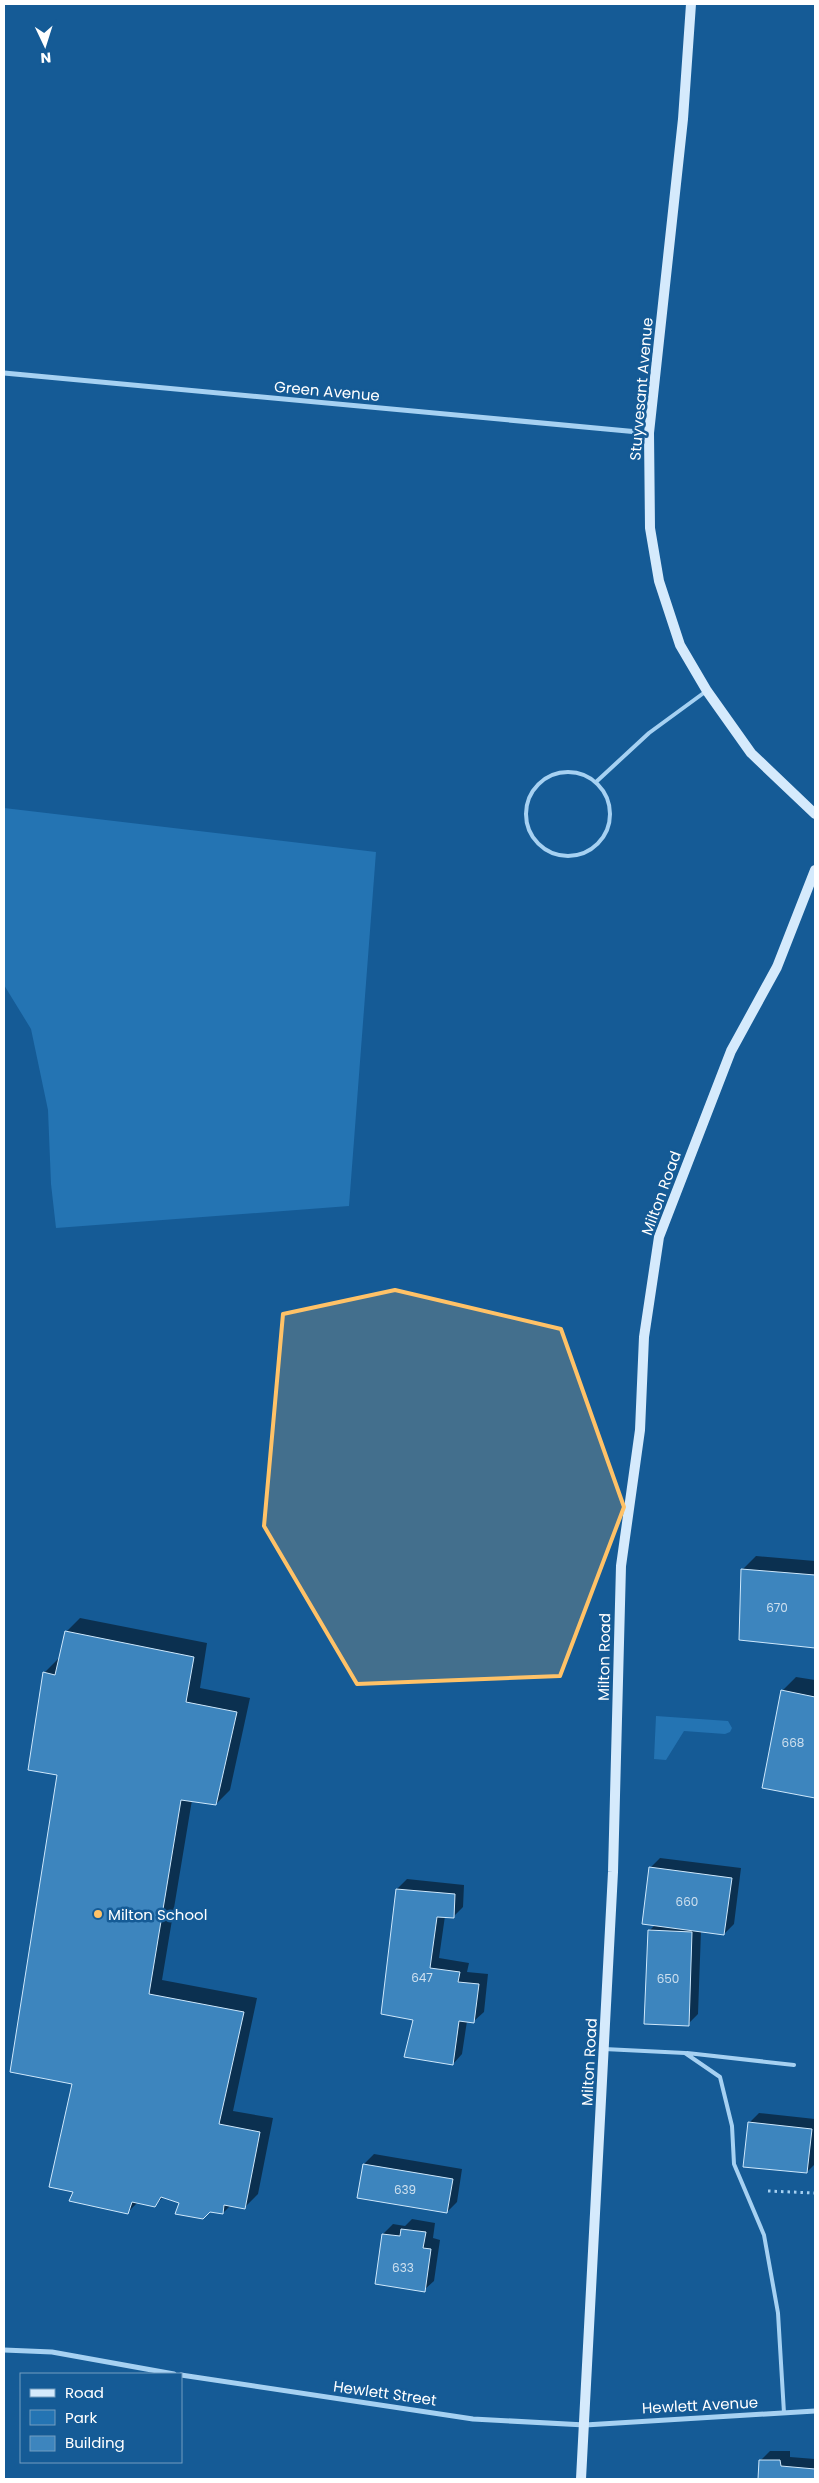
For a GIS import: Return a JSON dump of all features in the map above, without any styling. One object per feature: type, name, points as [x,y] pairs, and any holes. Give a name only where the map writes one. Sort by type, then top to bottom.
[{"type":"street","name":"Stuyvesant Avenue","points":[[691,4],[683,119],[649,433],[650,528],[659,581],[680,645],[707,691],[751,753],[815,814]]},
{"type":"street","name":"Green Avenue","points":[[4,373],[649,433]]},
{"type":"street","name":"Milton Road","points":[[581,2479],[613,1872],[621,1566],[640,1430],[644,1337],[659,1237],[731,1051],[777,967],[815,870]]},
{"type":"street","points":[[4,2350],[52,2352],[168,2373]]},
{"type":"street","name":"Hewlett Street","points":[[182,2375],[473,2419],[585,2425]]},
{"type":"street","name":"Hewlett Avenue","points":[[585,2425],[815,2411]]},
{"type":"lane","points":[[596,782],[649,733],[707,691]]},
{"type":"lane","points":[[570,772],[583,774],[596,782],[605,792],[610,806],[610,820],[602,840],[585,854],[571,857],[558,856],[545,850],[534,841],[525,815],[527,801],[543,779],[556,773],[570,772]]},
{"type":"lane","points":[[604,2049],[684,2052],[794,2064]]},
{"type":"lane","points":[[684,2052],[720,2077],[732,2126],[734,2164],[764,2235],[778,2313],[784,2413]]},
{"type":"path","points":[[745,2190],[815,2193]]},
{"type":"highlighted area","points":[[395,1290],[561,1329],[624,1507],[560,1676],[357,1684],[264,1526],[283,1314]]},
{"type":"green space","points":[[4,808],[376,852],[349,1206],[56,1228],[51,1184],[48,1110],[31,1029],[4,985]]},
{"type":"green space","points":[[656,1716],[728,1721],[732,1728],[730,1732],[725,1734],[684,1731],[666,1760],[654,1759]]},
{"type":"building","points":[[741,1569],[815,1575],[815,1648],[739,1640]]},
{"type":"building","name":"Milton School","points":[[65,1631],[194,1657],[186,1702],[237,1712],[216,1805],[181,1800],[149,1994],[244,2012],[219,2124],[260,2132],[245,2209],[224,2205],[223,2214],[210,2212],[203,2219],[175,2214],[179,2203],[161,2197],[155,2207],[132,2202],[128,2214],[69,2201],[73,2192],[49,2187],[72,2084],[10,2072],[57,1775],[28,1770],[43,1672],[55,1675]]},
{"type":"building","points":[[781,1690],[815,1697],[815,1798],[762,1788]]},
{"type":"building","points":[[649,1867],[732,1878],[724,1935],[642,1924]]},
{"type":"building","points":[[396,1889],[455,1894],[454,1918],[437,1917],[430,1968],[460,1972],[458,1982],[479,1984],[474,2023],[459,2021],[453,2065],[404,2057],[413,2020],[381,2014]]},
{"type":"building","points":[[648,1930],[692,1932],[689,2026],[644,2024]]},
{"type":"building","points":[[748,2122],[812,2129],[807,2173],[743,2167]]},
{"type":"building","points":[[363,2164],[453,2179],[447,2213],[357,2198]]},
{"type":"building","points":[[401,2229],[426,2232],[423,2248],[431,2249],[425,2292],[375,2284],[382,2234],[400,2236]]},
{"type":"building","points":[[759,2460],[780,2460],[781,2466],[815,2469],[815,2479],[758,2479]]},
{"type":"place","name":"Milton School","points":[[98,1914]]}]
